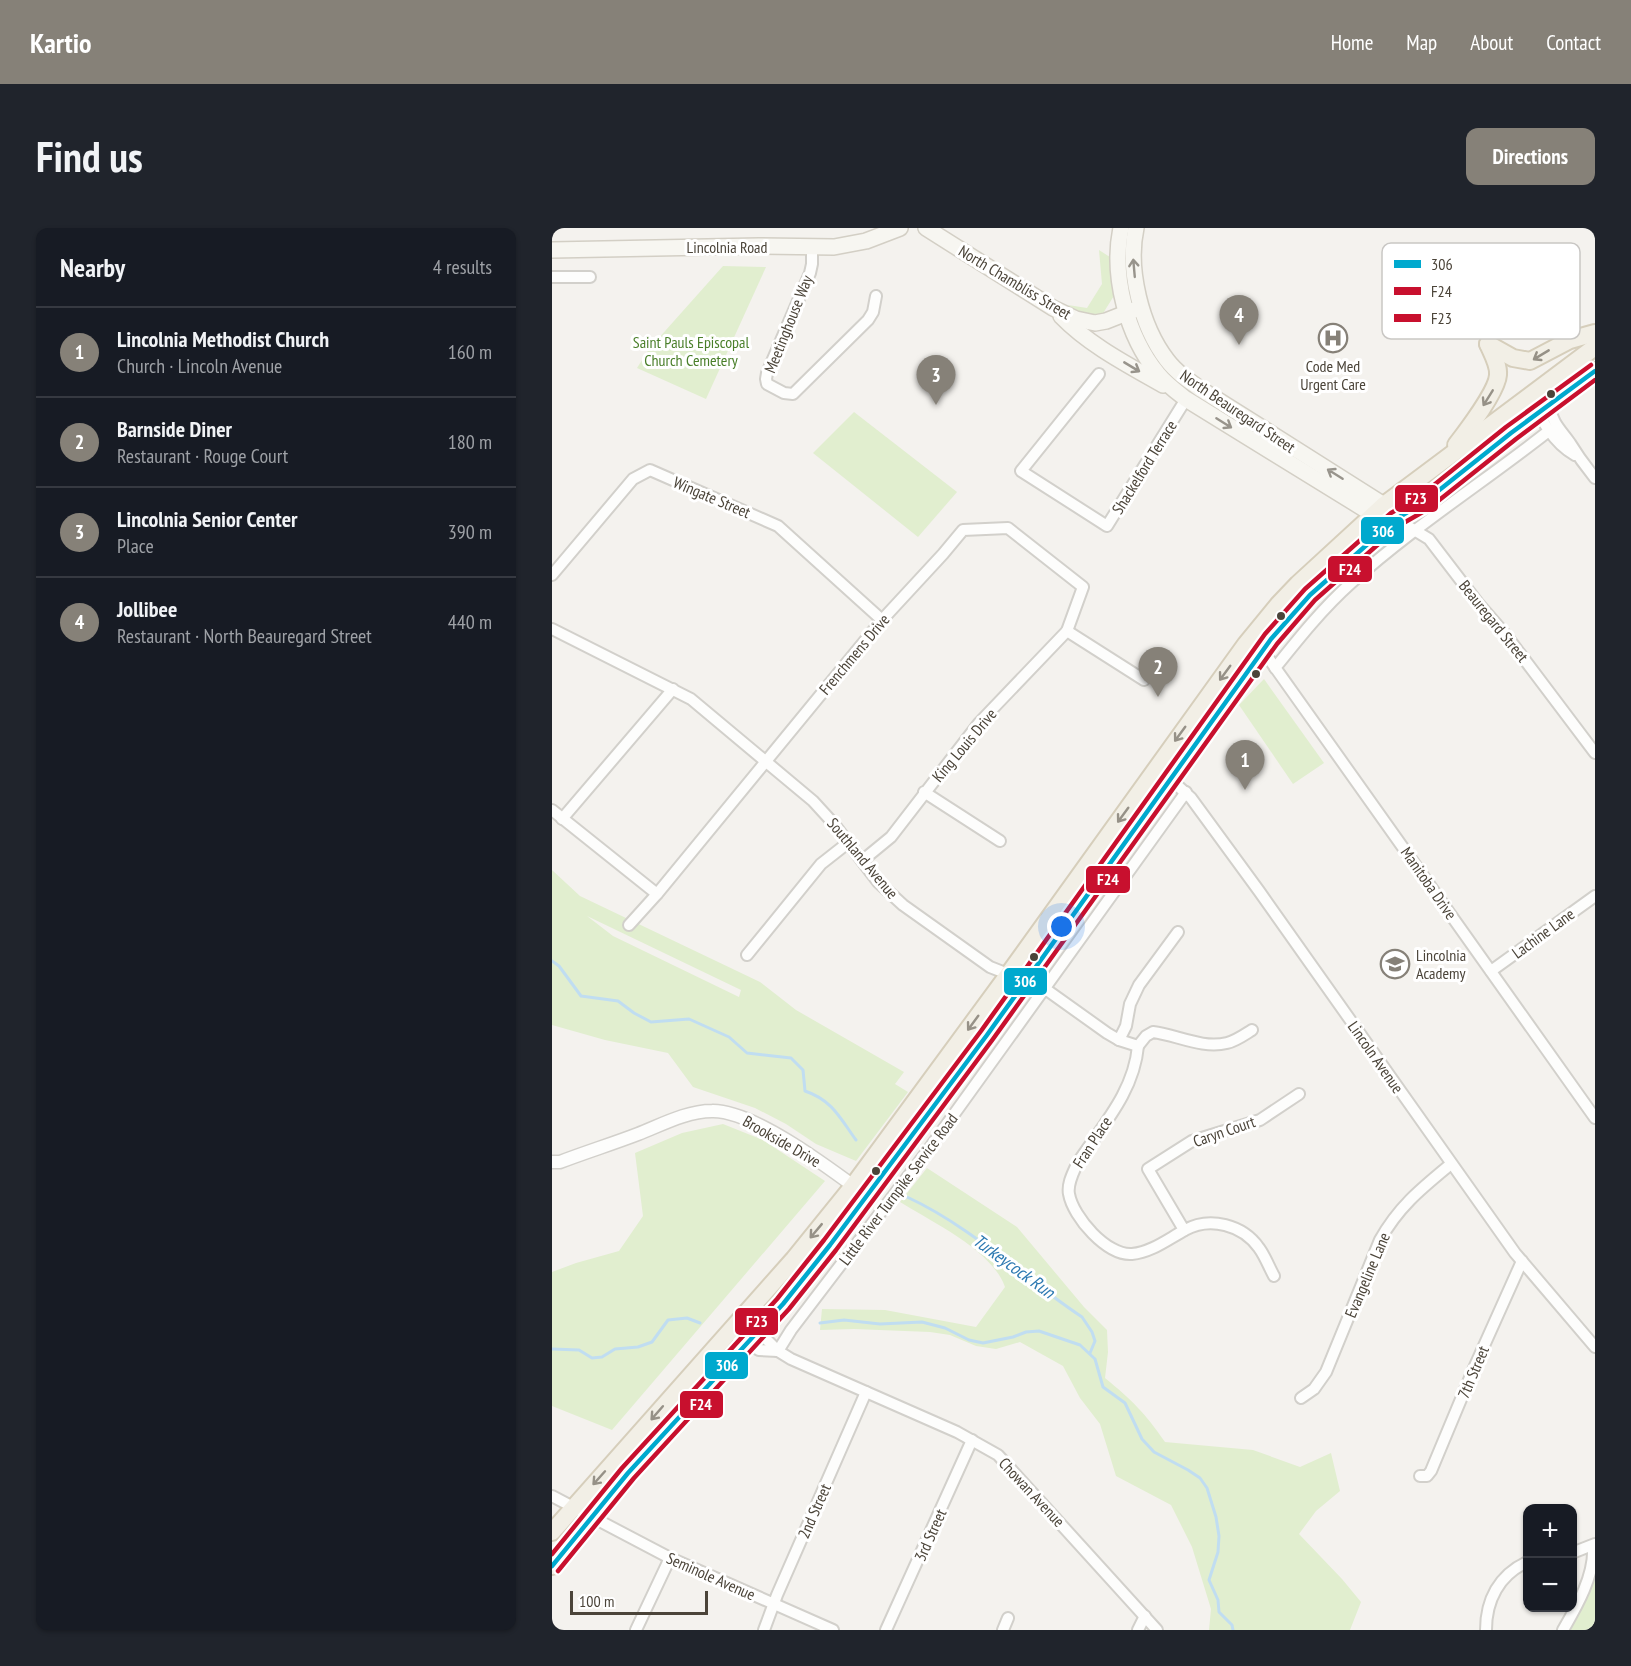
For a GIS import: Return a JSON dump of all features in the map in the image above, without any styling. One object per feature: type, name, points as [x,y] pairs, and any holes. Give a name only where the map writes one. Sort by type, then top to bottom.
[{"type":"main road","name":"Lincolnia Road","points":[[552,250],[759,246],[812,248],[850,245],[878,232],[900,228]]},
{"type":"main road","name":"North Chambliss Street","points":[[926,228],[1053,308],[1076,319],[1095,322],[1115,319],[1142,307]]},
{"type":"main road","name":"North Beauregard Street","points":[[1121,228],[1118,258],[1121,291],[1127,313],[1149,362],[1163,379],[1186,399],[1379,510]]},
{"type":"main road","name":"North Beauregard Street","points":[[1136,228],[1132,262],[1136,287],[1157,344],[1166,359],[1181,375],[1379,510]]},
{"type":"main road","points":[[1053,308],[1072,327],[1092,341],[1186,399]]},
{"type":"main road","points":[[1580,337],[1595,333]]},
{"type":"main road","points":[[1444,460],[1462,438],[1497,383],[1498,368],[1488,344],[1514,358],[1530,361],[1574,339]]},
{"type":"main road","points":[[552,1532],[794,1258],[853,1186],[1008,975],[1156,767],[1246,644],[1278,605],[1320,563],[1379,510],[1595,347]]},
{"type":"main road","points":[[552,1566],[654,1443],[783,1304],[867,1196],[1172,779],[1262,649],[1330,574],[1396,519],[1423,503],[1595,371]]},
{"type":"main road","name":"Beauregard Street","points":[[1379,510],[1396,519]]},
{"type":"street","name":"Meetinghouse Way","points":[[812,248],[810,273],[767,373],[767,384],[787,394],[794,394],[868,320],[873,312],[876,296]]},
{"type":"street","points":[[552,277],[590,277]]},
{"type":"street","name":"Shackelford Terrace","points":[[1099,374],[1021,471],[1107,526],[1186,399]]},
{"type":"street","points":[[1530,395],[1553,421],[1595,478]]},
{"type":"street","points":[[1543,410],[1550,430],[1565,449],[1576,455]]},
{"type":"street","points":[[1275,668],[1300,637],[1344,590],[1415,530],[1550,430]]},
{"type":"street","name":"Wingate Street","points":[[552,575],[633,479],[650,470],[778,526],[882,620]]},
{"type":"street","name":"Beauregard Street","points":[[1396,519],[1429,539],[1545,685],[1595,753]]},
{"type":"street","name":"Frenchmens Drive","points":[[629,925],[882,620],[963,530],[1008,528],[1083,587],[1067,631]]},
{"type":"street","name":"Southland Avenue","points":[[552,629],[673,689],[707,711],[813,801],[849,842],[878,882],[893,897],[990,967],[1044,988],[1119,1040],[1138,1046]]},
{"type":"street","points":[[1067,631],[1144,680]]},
{"type":"street","name":"King Louis Drive","points":[[863,860],[891,837],[979,723],[1067,631]]},
{"type":"street","name":"Manitoba Drive","points":[[1262,649],[1595,1118]]},
{"type":"street","points":[[562,819],[673,689]]},
{"type":"street","name":"Lincoln Avenue","points":[[1156,767],[1186,792],[1522,1261],[1595,1347]]},
{"type":"street","points":[[924,792],[1000,841]]},
{"type":"street","name":"Little River Turnpike Service Road","points":[[778,1352],[791,1330],[929,1149],[1186,792]]},
{"type":"street","points":[[552,810],[657,894]]},
{"type":"street","points":[[747,955],[821,864],[849,842]]},
{"type":"street","name":"Lachine Lane","points":[[1491,971],[1595,896]]},
{"type":"street","points":[[1119,1040],[1126,1026],[1130,1004],[1139,985],[1178,932]]},
{"type":"street","points":[[1138,1046],[1146,1036],[1153,1032],[1201,1044],[1216,1044],[1234,1041],[1251,1030]]},
{"type":"street","name":"Fran Place","points":[[1138,1046],[1136,1066],[1129,1086],[1077,1164],[1071,1177],[1068,1194],[1077,1212],[1098,1240],[1115,1251],[1129,1254],[1164,1243],[1194,1225],[1206,1223],[1232,1226],[1251,1239],[1259,1248],[1274,1276]]},
{"type":"street","name":"Caryn Court","points":[[1184,1230],[1148,1169],[1192,1141],[1260,1120],[1299,1094]]},
{"type":"street","name":"Brookside Drive","points":[[552,1162],[686,1115],[710,1110],[722,1111],[751,1121],[784,1139],[867,1196]]},
{"type":"street","name":"Evangeline Lane","points":[[1301,1398],[1314,1389],[1326,1372],[1389,1223],[1403,1206],[1451,1164]]},
{"type":"street","name":"7th Street","points":[[1420,1476],[1427,1476],[1431,1471],[1522,1261]]},
{"type":"street","name":"Chowan Avenue","points":[[733,1326],[752,1339],[759,1350],[778,1352],[988,1448],[1008,1464],[1157,1630]]},
{"type":"street","name":"2nd Street","points":[[764,1630],[866,1392]]},
{"type":"street","name":"3rd Street","points":[[886,1630],[972,1440]]},
{"type":"street","name":"Seminole Avenue","points":[[552,1496],[670,1558],[832,1630]]},
{"type":"street","points":[[1563,1630],[1590,1581],[1595,1561],[1594,1545],[1577,1551]]},
{"type":"street","points":[[636,1630],[670,1558]]},
{"type":"street","points":[[1486,1630],[1488,1610],[1494,1591],[1511,1572],[1523,1564]]},
{"type":"street","points":[[1138,1630],[1145,1616]]},
{"type":"street","points":[[1003,1630],[1008,1618]]},
{"type":"green space","points":[[1099,250],[1130,270],[1097,323],[1068,305],[1087,308],[1102,284]]},
{"type":"green space","name":"Saint Pauls Episcopal Church Cemetery","points":[[723,266],[766,267],[706,399],[637,368],[649,349]]},
{"type":"green space","points":[[854,412],[957,492],[918,537],[813,453]]},
{"type":"green space","points":[[1264,679],[1324,763],[1293,784],[1239,705]]},
{"type":"green space","points":[[552,870],[580,896],[760,982],[796,1010],[904,1072],[895,1084],[908,1092],[856,1161],[816,1144],[786,1124],[755,1108],[693,1087],[668,1053],[605,1040],[552,1025]],"holes":[[[587,916],[741,990],[739,997],[613,936]]]},
{"type":"green space","points":[[723,1124],[763,1140],[825,1181],[612,1430],[552,1406],[552,1272],[619,1251],[643,1216],[635,1153],[682,1133]]},
{"type":"green space","points":[[927,1168],[1017,1227],[1084,1307],[1107,1330],[1108,1352],[1105,1378],[1138,1407],[1165,1442],[1253,1450],[1300,1467],[1331,1453],[1340,1491],[1316,1511],[1299,1534],[1361,1602],[1350,1630],[1209,1630],[1211,1609],[1192,1547],[1171,1505],[1116,1476],[1100,1424],[1080,1398],[1063,1366],[1020,1342],[996,1349],[976,1346],[950,1335],[930,1332],[820,1330],[822,1309],[885,1310],[976,1327],[1005,1287],[988,1261],[975,1249],[900,1202]]},
{"type":"green space","points":[[1592,1578],[1595,1580],[1595,1630],[1560,1630],[1571,1612],[1577,1612],[1577,1602]]},
{"type":"waterway","name":"Turkeycock Run","points":[[552,961],[559,966],[581,996],[618,1001],[651,1022],[689,1019],[729,1037],[747,1053],[791,1058],[803,1070],[805,1091],[829,1105],[856,1140]]},
{"type":"waterway","name":"Turkeycock Run","points":[[907,1197],[931,1209],[975,1238],[1082,1317],[1095,1341],[1090,1353]]},
{"type":"waterway","name":"Turkeycock Run","points":[[552,1349],[579,1350],[592,1358],[602,1357],[615,1349],[638,1347],[652,1342],[668,1320],[687,1318],[700,1323]]},
{"type":"waterway","name":"Turkeycock Run","points":[[820,1323],[844,1320],[880,1324],[922,1322],[945,1328],[969,1340],[983,1343],[1039,1331],[1080,1345],[1095,1359],[1103,1387],[1125,1403],[1142,1439],[1154,1452],[1200,1478],[1207,1488],[1219,1536],[1218,1552],[1209,1580],[1218,1600],[1219,1612],[1232,1625],[1233,1630]]},
{"type":"transit line","name":"F23","points":[[552,1554],[622,1468],[777,1299],[824,1240],[981,1031],[1265,634],[1305,589],[1391,513],[1419,497],[1506,427],[1591,365]]},
{"type":"transit line","name":"306","points":[[552,1566],[628,1473],[783,1304],[830,1245],[987,1035],[1271,639],[1310,595],[1396,519],[1423,503],[1511,433],[1595,371]]},
{"type":"transit line","name":"F24","points":[[558,1571],[634,1478],[789,1309],[836,1250],[993,1039],[1277,644],[1315,600],[1400,525],[1428,509],[1595,380]]},
{"type":"place","name":"Code Med Urgent Care","points":[[1333,338]]},
{"type":"place","name":"Jollibee","points":[[1239,345]]},
{"type":"place","name":"Lincolnia Senior Center","points":[[936,405]]},
{"type":"place","name":"Barnside Diner","points":[[1158,697]]},
{"type":"place","name":"Lincolnia Methodist Church","points":[[1245,790]]},
{"type":"place","name":"Lincolnia Academy","points":[[1395,964]]}]
